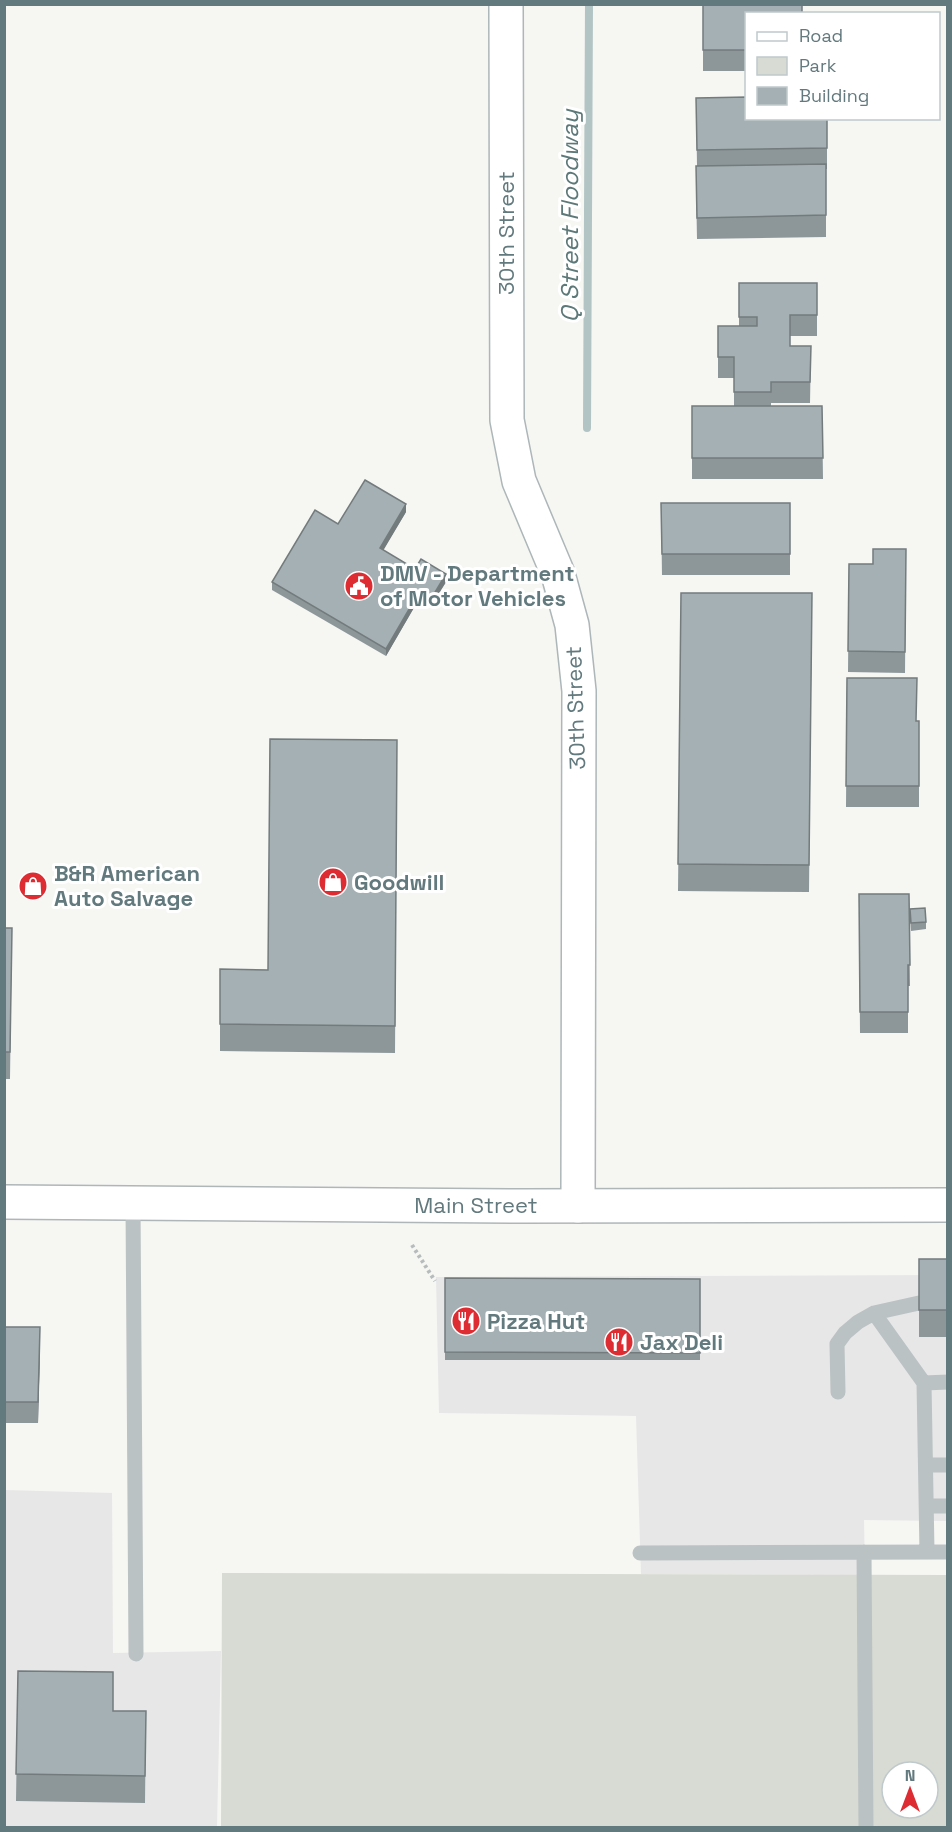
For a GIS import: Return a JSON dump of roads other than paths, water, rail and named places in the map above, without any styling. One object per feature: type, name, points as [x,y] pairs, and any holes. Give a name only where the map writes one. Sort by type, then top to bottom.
[{"type":"street","name":"30th Street","points":[[506,4],[507,420],[519,481],[558,574],[572,625],[579,691],[578,1206]]},
{"type":"street","name":"Main Street","points":[[4,1202],[578,1206],[948,1205]]},
{"type":"lane","points":[[133,1203],[136,1654]]},
{"type":"lane","points":[[838,1392],[837,1344],[845,1332],[874,1313],[919,1303]]},
{"type":"lane","points":[[874,1313],[924,1383],[927,1552]]},
{"type":"lane","points":[[924,1383],[948,1382]]},
{"type":"lane","points":[[926,1466],[948,1465]]},
{"type":"lane","points":[[927,1506],[948,1506]]},
{"type":"lane","points":[[864,1552],[866,1827]]},
{"type":"lane","points":[[640,1553],[948,1552]]},
{"type":"waterway","name":"Q Street Floodway","points":[[587,428],[589,4]]},
{"type":"place","name":"DMV - Department of Motor Vehicles","points":[[359,586]]},
{"type":"place","name":"Goodwill","points":[[333,882]]},
{"type":"place","name":"B&R American Auto Salvage","points":[[33,886]]},
{"type":"place","name":"Pizza Hut","points":[[466,1321]]},
{"type":"place","name":"Jax Deli","points":[[619,1342]]}]
